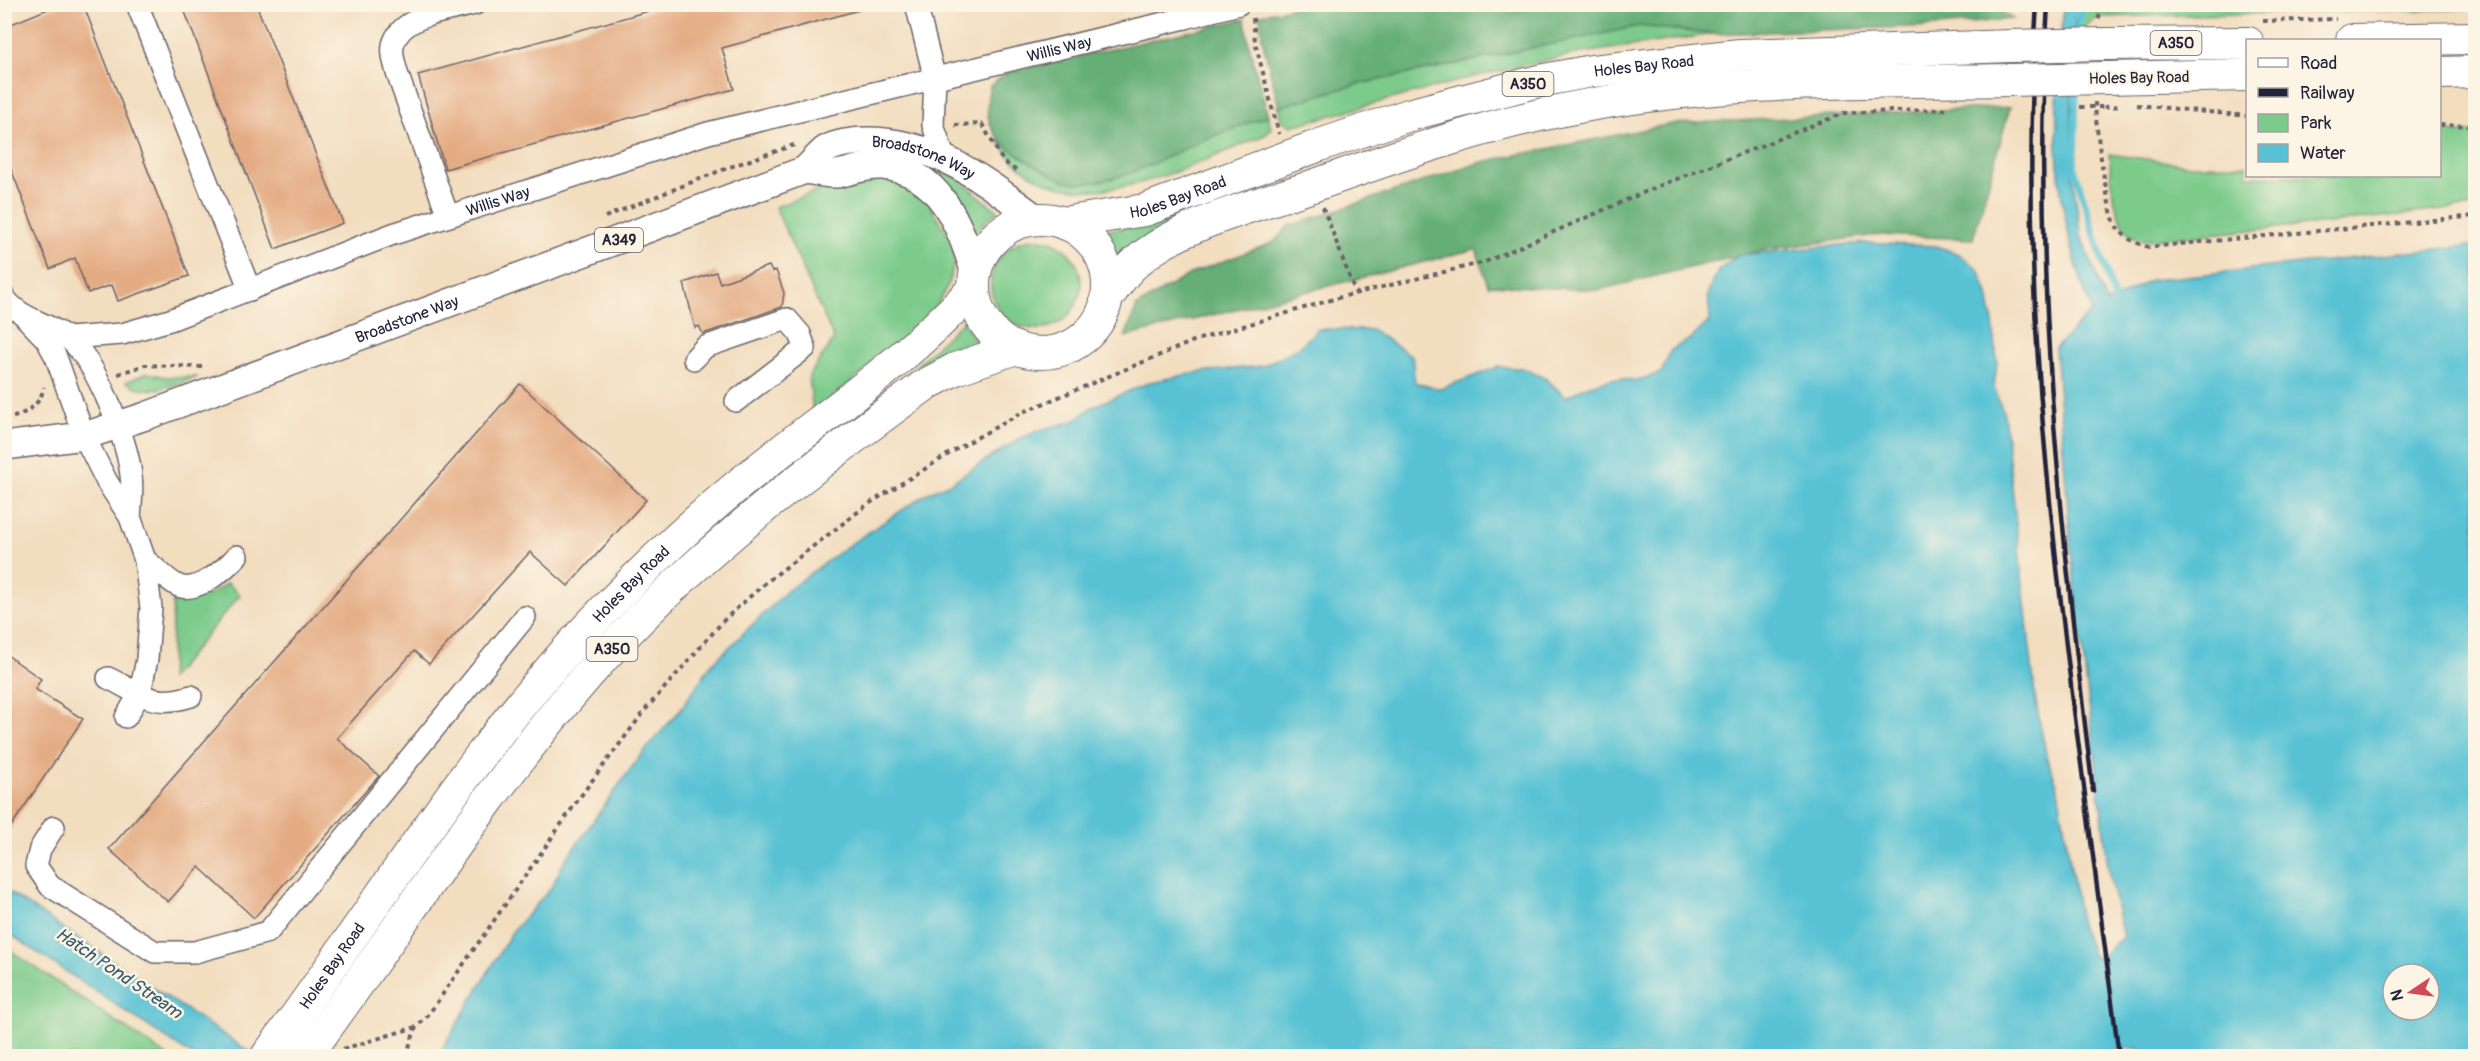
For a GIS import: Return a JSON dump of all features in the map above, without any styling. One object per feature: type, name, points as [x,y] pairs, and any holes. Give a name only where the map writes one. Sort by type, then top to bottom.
[{"type":"highway","points":[[2347,30],[2475,38]]},
{"type":"highway","name":"Holes Bay Road","points":[[1050,221],[1145,210],[1317,146],[1402,118],[1539,81],[1592,71],[1740,55],[2012,46],[2101,36],[2253,32]]},
{"type":"highway","points":[[2441,72],[2475,72]]},
{"type":"highway","name":"Holes Bay Road","points":[[1106,298],[1130,268],[1148,253],[1190,230],[1406,152],[1507,123],[1622,101],[1749,87],[1850,82],[2010,80],[2101,94],[2246,75]]},
{"type":"highway","points":[[1050,221],[1080,232],[1093,245],[1103,261],[1107,280],[1106,298],[1101,315],[1092,329],[1065,348],[1040,353],[1016,348],[999,338],[986,324],[977,307],[974,281],[982,253],[997,236],[1015,224],[1050,221]]},
{"type":"highway","name":"Holes Bay Road","points":[[267,1056],[451,794],[506,722],[571,645],[687,529],[747,478],[874,382],[928,336],[974,281]]},
{"type":"highway","name":"Holes Bay Road","points":[[307,1056],[537,736],[587,676],[660,598],[745,521],[925,385],[955,369],[1016,348]]},
{"type":"main road","name":"Broadstone Way","points":[[4,446],[84,436],[117,426],[344,344],[805,170],[826,149],[856,141],[887,141],[917,147],[944,158],[1050,221]]},
{"type":"main road","name":"Broadstone Way","points":[[805,170],[835,174],[861,166],[884,166],[907,172],[926,183],[943,198],[957,220],[974,281]]},
{"type":"street","points":[[137,4],[250,290]]},
{"type":"street","points":[[448,216],[397,73],[392,53],[393,44],[407,24],[475,4]]},
{"type":"street","points":[[916,4],[934,79],[933,125],[944,158]]},
{"type":"street","name":"Willis Way","points":[[68,338],[122,334],[170,320],[393,234],[708,133],[934,79],[1183,11],[1246,9]]},
{"type":"street","points":[[4,297],[46,339],[56,357],[84,436],[107,482],[130,517],[145,560],[151,608],[147,659],[140,693],[126,717]]},
{"type":"street","points":[[26,318],[50,327],[68,338],[78,347],[100,381],[117,426],[131,475],[130,517]]},
{"type":"street","points":[[694,359],[705,347],[787,319],[800,333],[805,348],[736,401]]},
{"type":"street","points":[[145,560],[177,586],[189,587],[222,571],[237,556]]},
{"type":"street","points":[[54,827],[40,849],[36,866],[50,886],[155,952],[195,952],[268,932],[525,617]]},
{"type":"street","points":[[108,678],[155,701],[172,702],[191,696]]},
{"type":"path","points":[[2101,36],[2098,17],[2106,4]]},
{"type":"path","points":[[1246,9],[1279,136]]},
{"type":"path","points":[[2253,32],[2347,30]]},
{"type":"path","points":[[2246,116],[2137,105],[2101,94],[2095,119],[2116,226],[2132,242],[2148,247],[2475,216]]},
{"type":"path","points":[[342,1049],[416,1027],[426,1018],[585,790],[646,709],[724,619],[764,584],[867,505],[1023,412],[1196,340],[1356,294],[1485,262],[1654,188],[1844,113],[1951,109]]},
{"type":"path","points":[[2441,125],[2475,126]]},
{"type":"path","points":[[1323,206],[1356,294]]},
{"type":"path","points":[[4,419],[26,413],[41,399],[45,377]]},
{"type":"path","points":[[406,1056],[416,1027]]},
{"type":"green space","points":[[1306,4],[1786,4],[1821,7],[1840,4],[1989,5],[2013,19],[1937,26],[1714,34],[1639,26],[1354,85],[1279,107],[1262,39],[1260,15]]},
{"type":"green space","points":[[2081,5],[2475,5],[2475,9],[2098,17],[2071,37]]},
{"type":"green space","points":[[1245,19],[1249,45],[1268,116],[1208,138],[1144,168],[1111,179],[1069,182],[1044,171],[1015,152],[999,138],[990,124],[987,107],[990,86],[1008,72]]},
{"type":"green space","points":[[1639,26],[1714,34],[1575,54],[1473,77],[1292,126],[1282,120],[1279,107],[1354,85]]},
{"type":"green space","points":[[2010,107],[1973,239],[1877,235],[1763,250],[1598,290],[1488,285],[1476,249],[1125,337],[1137,306],[1190,274],[1274,242],[1289,226],[1482,162],[1671,124]]},
{"type":"green space","points":[[1268,116],[1271,128],[1265,135],[1199,163],[1124,186],[1088,190],[1054,185],[1023,169],[998,140],[1032,164],[1208,138]]},
{"type":"green space","points":[[2441,132],[2475,132],[2475,206],[2330,223],[2145,240],[2134,237],[2126,229],[2116,205],[2109,154],[2192,165],[2246,165],[2246,177],[2441,177]]},
{"type":"green space","points":[[880,151],[953,175],[999,212],[990,217],[972,234],[952,192],[831,164],[829,158]]},
{"type":"green space","points":[[887,177],[921,191],[953,242],[954,262],[949,283],[937,305],[918,327],[813,413],[809,376],[834,339],[775,207],[846,180]]},
{"type":"green space","points":[[1189,210],[1192,218],[1115,266],[1112,254],[1097,232],[1153,223]]},
{"type":"green space","points":[[1036,239],[1053,243],[1068,252],[1077,267],[1081,284],[1077,301],[1068,316],[1053,325],[1036,329],[1019,325],[1004,316],[995,301],[991,284],[995,267],[1004,252],[1019,243]]},
{"type":"green space","points":[[964,320],[973,338],[982,345],[902,391],[897,384]]},
{"type":"green space","points":[[147,373],[166,377],[198,377],[153,390],[135,387],[126,382]]},
{"type":"green space","points":[[227,583],[240,595],[170,679],[173,597],[179,594],[198,598],[216,591]]},
{"type":"green space","points":[[5,947],[167,1056],[5,1056]]},
{"type":"water","points":[[2064,5],[2081,5],[2071,37],[2072,175],[2082,239],[2107,303],[2151,280],[2475,245],[2475,1056],[2142,1056],[2138,1048],[2116,1049],[2103,1056],[438,1056],[512,932],[551,888],[564,862],[637,760],[680,710],[710,666],[788,590],[846,547],[928,493],[952,482],[1019,439],[1042,429],[1072,422],[1092,407],[1150,382],[1200,372],[1263,366],[1298,348],[1318,329],[1372,330],[1412,356],[1415,383],[1440,389],[1498,367],[1522,368],[1545,378],[1566,397],[1587,386],[1612,379],[1637,380],[1661,373],[1671,350],[1692,338],[1710,320],[1708,293],[1718,271],[1738,255],[1862,243],[1936,246],[1959,254],[1979,270],[1988,294],[1997,362],[1994,388],[2004,414],[2036,703],[2047,759],[2057,784],[2081,927],[2092,949],[2091,954],[2098,958],[2123,937],[2109,875],[2072,560],[2055,348],[2092,311],[2068,234],[2062,197],[2058,160],[2057,85]]},
{"type":"water","name":"Hatch Pond Stream","points":[[4,889],[256,1056],[193,1056],[5,931]]},
{"type":"building","points":[[60,4],[83,4],[189,276],[118,301],[112,285],[88,293],[75,258],[50,269],[4,151],[4,27]]},
{"type":"building","points":[[182,4],[256,4],[343,223],[275,249]]},
{"type":"building","points":[[674,4],[858,4],[859,10],[722,48],[734,89],[445,169],[418,75]]},
{"type":"building","points":[[769,266],[772,272],[776,270],[784,293],[782,307],[703,334],[699,326],[695,328],[684,283],[716,272],[720,283]]},
{"type":"building","points":[[520,384],[646,500],[568,586],[530,552],[429,664],[414,651],[337,738],[379,776],[254,918],[199,867],[168,902],[109,849]]},
{"type":"building","points":[[4,653],[41,679],[35,689],[83,719],[4,837]]},
{"type":"waterway","points":[[2077,38],[2082,4]]},
{"type":"waterway","points":[[2076,88],[2074,168],[2115,301]]},
{"type":"railway","points":[[2037,4],[2031,169],[2036,334],[2042,416],[2058,579],[2119,1056]]},
{"type":"railway","points":[[2048,4],[2043,202],[2046,300],[2060,496],[2093,791]]}]
